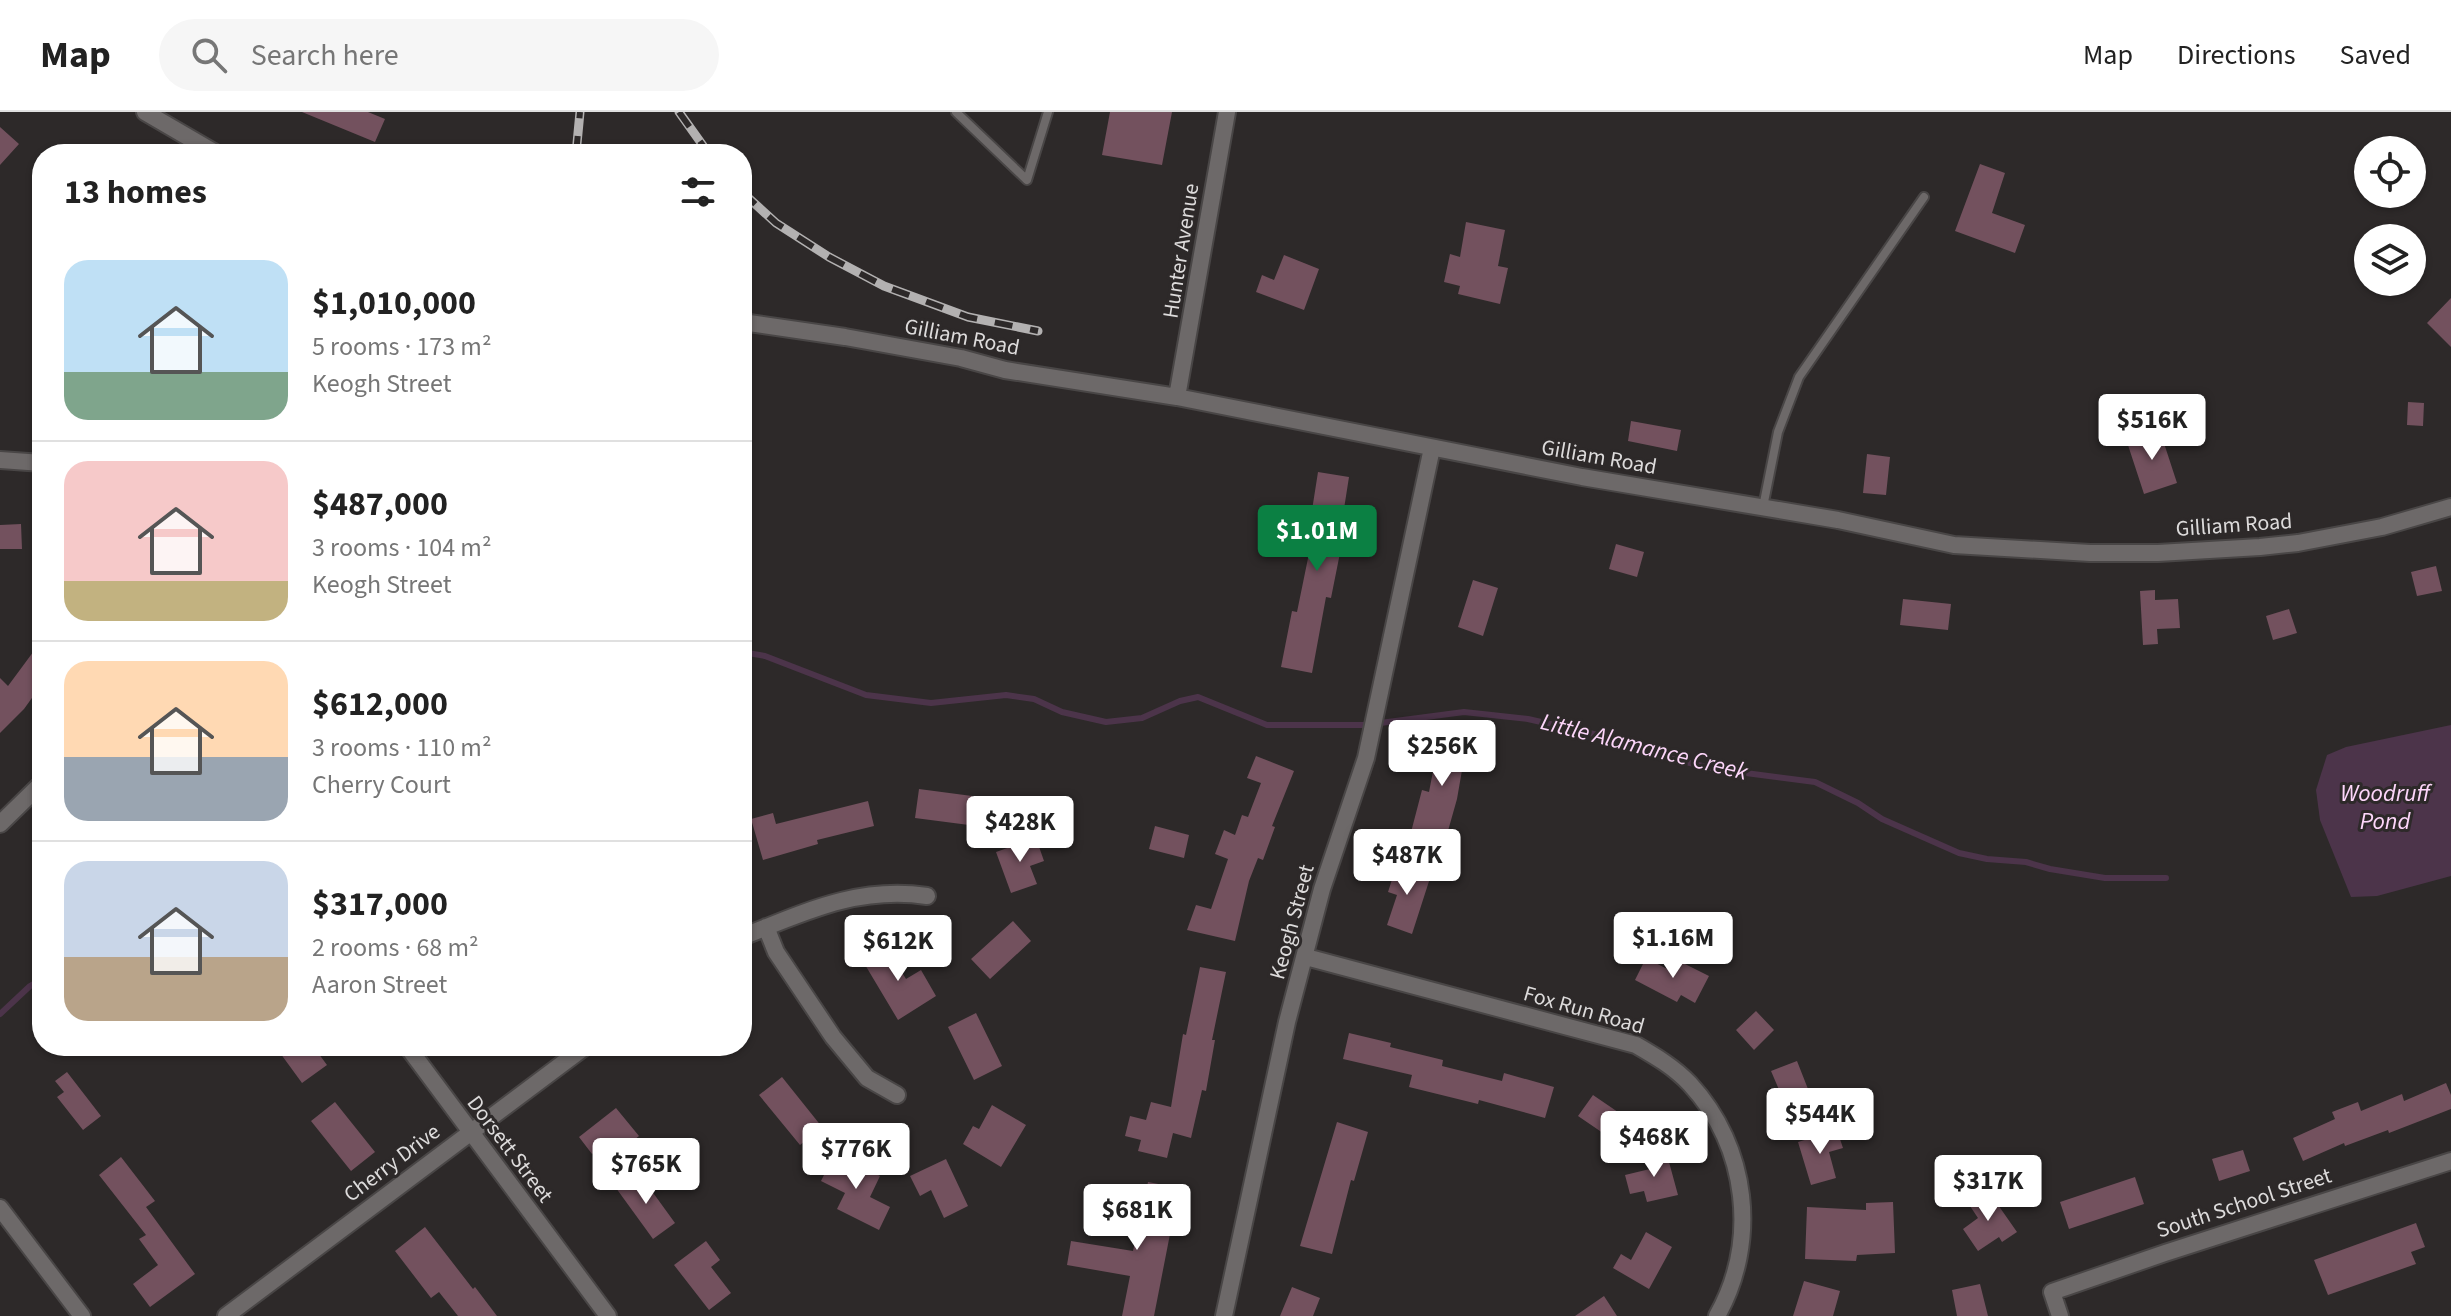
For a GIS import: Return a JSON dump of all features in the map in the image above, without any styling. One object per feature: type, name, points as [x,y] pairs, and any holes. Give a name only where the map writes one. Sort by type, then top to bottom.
[{"type":"street","points":[[145,112],[200,144]]},
{"type":"street","name":"Hunter Avenue","points":[[1177,397],[1227,112]]},
{"type":"street","name":"Gilliam Road","points":[[752,323],[961,358],[1005,370],[1177,397],[1432,448],[1838,520],[1954,545],[2117,553],[2298,543],[2382,527],[2451,507]]},
{"type":"street","name":"Keogh Street","points":[[1224,1316],[1287,1022],[1322,889],[1366,758],[1432,448]]},
{"type":"street","points":[[0,460],[32,462]]},
{"type":"street","points":[[0,824],[32,793]]},
{"type":"street","points":[[752,933],[799,913],[851,897],[884,893],[927,896]]},
{"type":"street","points":[[766,927],[776,952],[833,1037],[867,1078],[897,1095]]},
{"type":"street","name":"Fox Run Road","points":[[1306,957],[1636,1045],[1665,1061],[1689,1083],[1718,1121],[1733,1153],[1742,1196],[1743,1235],[1737,1270],[1717,1316]]},
{"type":"street","name":"Dorsett Street","points":[[414,1056],[608,1316]]},
{"type":"street","name":"Cherry Drive","points":[[226,1316],[572,1056]]},
{"type":"street","name":"South School Street","points":[[2060,1316],[2052,1292],[2159,1254],[2451,1161]]},
{"type":"street","points":[[0,1208],[82,1316]]},
{"type":"lane","points":[[956,112],[1027,180],[1048,112]]},
{"type":"lane","points":[[1763,508],[1778,432],[1799,377],[1924,197]]},
{"type":"water","name":"Woodruff Pond","points":[[2451,725],[2451,876],[2377,896],[2351,897],[2320,820],[2316,790],[2327,755],[2346,747]]},
{"type":"building","points":[[302,112],[368,112],[385,119],[375,142]]},
{"type":"building","points":[[1110,112],[1172,112],[1162,165],[1102,155]]},
{"type":"building","points":[[0,127],[19,144],[0,165]]},
{"type":"building","points":[[1980,164],[2005,173],[1992,213],[2025,225],[2015,253],[1955,231]]},
{"type":"building","points":[[1466,222],[1505,230],[1498,266],[1508,268],[1500,304],[1458,294],[1460,286],[1444,282],[1450,254],[1460,257]]},
{"type":"building","points":[[1284,255],[1319,269],[1304,310],[1256,292],[1262,275],[1274,280]]},
{"type":"building","points":[[2451,298],[2451,347],[2427,323]]},
{"type":"building","points":[[2408,402],[2424,403],[2423,426],[2407,425]]},
{"type":"building","points":[[1631,421],[1681,430],[1677,451],[1628,441]]},
{"type":"building","points":[[2160,431],[2177,483],[2144,494],[2127,442]]},
{"type":"building","points":[[1867,454],[1890,457],[1886,495],[1863,493]]},
{"type":"building","points":[[1318,472],[1349,477],[1338,547],[1341,548],[1331,598],[1326,597],[1312,673],[1281,667],[1292,611],[1297,612],[1315,524],[1310,523]]},
{"type":"building","points":[[21,524],[22,549],[0,549],[0,525]]},
{"type":"building","points":[[1616,544],[1644,552],[1637,577],[1609,569]]},
{"type":"building","points":[[2436,566],[2442,591],[2417,596],[2411,572]]},
{"type":"building","points":[[1473,580],[1498,588],[1483,636],[1458,627]]},
{"type":"building","points":[[2155,590],[2155,600],[2178,599],[2180,628],[2157,629],[2158,644],[2143,645],[2140,591]]},
{"type":"building","points":[[1903,599],[1951,604],[1948,630],[1900,625]]},
{"type":"building","points":[[2289,609],[2297,633],[2273,640],[2266,616]]},
{"type":"building","points":[[32,654],[32,698],[0,733],[0,678],[8,686]]},
{"type":"building","points":[[1442,725],[1469,730],[1457,799],[1444,845],[1410,836],[1422,790],[1429,792]]},
{"type":"building","points":[[1256,756],[1294,771],[1272,826],[1275,827],[1263,860],[1258,858],[1249,881],[1235,941],[1187,930],[1196,905],[1211,909],[1228,859],[1215,854],[1224,830],[1235,835],[1242,815],[1248,817],[1261,783],[1247,778]]},
{"type":"building","points":[[919,789],[972,796],[969,825],[915,818]]},
{"type":"building","points":[[868,801],[874,826],[817,840],[818,844],[763,860],[752,819],[773,813],[776,824]]},
{"type":"building","points":[[1155,826],[1189,835],[1184,858],[1149,849]]},
{"type":"building","points":[[1036,838],[1044,861],[1030,866],[1037,884],[1011,893],[996,852]]},
{"type":"building","points":[[1397,864],[1431,875],[1412,934],[1387,925],[1397,895],[1388,892]]},
{"type":"building","points":[[1013,921],[1031,941],[990,979],[971,959]]},
{"type":"building","points":[[885,944],[906,979],[921,970],[936,996],[898,1020],[861,958]]},
{"type":"building","points":[[1646,958],[1673,972],[1679,961],[1709,976],[1695,1003],[1681,995],[1677,1002],[1635,980]]},
{"type":"building","points":[[1200,967],[1226,972],[1212,1040],[1215,1040],[1206,1091],[1202,1090],[1191,1138],[1173,1133],[1167,1158],[1138,1151],[1141,1140],[1125,1136],[1130,1116],[1146,1120],[1151,1102],[1171,1107],[1183,1034],[1186,1035]]},
{"type":"building","points":[[1756,1011],[1774,1030],[1754,1050],[1736,1030]]},
{"type":"building","points":[[976,1013],[1002,1066],[974,1080],[948,1027]]},
{"type":"building","points":[[1349,1033],[1443,1060],[1442,1066],[1502,1081],[1504,1073],[1554,1087],[1545,1118],[1479,1100],[1478,1104],[1409,1087],[1412,1075],[1343,1059]]},
{"type":"building","points":[[282,1056],[320,1056],[327,1065],[302,1083]]},
{"type":"building","points":[[1797,1061],[1808,1089],[1783,1099],[1771,1071]]},
{"type":"building","points":[[67,1072],[101,1116],[83,1130],[57,1097],[64,1092],[55,1081]]},
{"type":"building","points":[[782,1077],[822,1127],[800,1145],[759,1095]]},
{"type":"building","points":[[2446,1083],[2451,1095],[2451,1109],[2389,1133],[2388,1130],[2345,1146],[2344,1143],[2303,1161],[2293,1138],[2335,1119],[2332,1112],[2358,1102],[2361,1111],[2402,1094],[2404,1101]]},
{"type":"building","points":[[1593,1095],[1634,1123],[1619,1144],[1578,1116]]},
{"type":"building","points":[[335,1102],[375,1152],[351,1171],[311,1121]]},
{"type":"building","points":[[992,1105],[1026,1125],[1001,1167],[963,1144],[973,1126],[979,1129]]},
{"type":"building","points":[[616,1108],[639,1136],[615,1155],[606,1143],[592,1154],[579,1137]]},
{"type":"building","points":[[1337,1122],[1368,1132],[1354,1181],[1351,1180],[1332,1254],[1300,1246]]},
{"type":"building","points":[[1837,1130],[1843,1148],[1829,1152],[1836,1178],[1811,1185],[1798,1142]]},
{"type":"building","points":[[2243,1150],[2250,1171],[2219,1181],[2212,1159]]},
{"type":"building","points":[[1666,1151],[1678,1195],[1647,1202],[1644,1191],[1630,1194],[1625,1175],[1654,1168],[1639,1158]]},
{"type":"building","points":[[835,1153],[880,1176],[870,1197],[890,1207],[879,1230],[837,1209],[845,1193],[821,1181]]},
{"type":"building","points":[[121,1157],[155,1201],[146,1207],[195,1274],[150,1307],[133,1284],[158,1265],[139,1239],[146,1235],[99,1175]]},
{"type":"building","points":[[946,1159],[968,1206],[944,1218],[931,1190],[920,1196],[910,1176]]},
{"type":"building","points":[[638,1172],[675,1223],[653,1239],[616,1188]]},
{"type":"building","points":[[2135,1177],[2144,1204],[2069,1229],[2060,1202]]},
{"type":"building","points":[[1148,1182],[1179,1188],[1154,1316],[1122,1316],[1130,1276],[1067,1265],[1071,1241],[1133,1251]]},
{"type":"building","points":[[1989,1192],[2017,1232],[2002,1242],[1999,1237],[1978,1251],[1963,1229],[1978,1218],[1970,1206]]},
{"type":"building","points":[[1893,1202],[1895,1253],[1857,1255],[1856,1261],[1805,1259],[1807,1207],[1866,1210],[1866,1203]]},
{"type":"building","points":[[2416,1223],[2425,1247],[2411,1252],[2416,1264],[2328,1295],[2314,1260]]},
{"type":"building","points":[[425,1227],[497,1316],[458,1316],[439,1292],[431,1298],[395,1251]]},
{"type":"building","points":[[1646,1232],[1672,1247],[1649,1289],[1613,1268],[1621,1254],[1631,1260]]},
{"type":"building","points":[[706,1241],[720,1260],[711,1267],[731,1293],[709,1310],[674,1265]]},
{"type":"building","points":[[1804,1281],[1840,1291],[1833,1316],[1793,1316]]},
{"type":"building","points":[[1980,1284],[1988,1316],[1957,1316],[1952,1290]]},
{"type":"building","points":[[1292,1287],[1320,1298],[1313,1316],[1280,1316]]},
{"type":"building","points":[[1604,1296],[1617,1316],[1575,1316]]},
{"type":"waterway","name":"Little Alamance Creek","points":[[752,654],[866,695],[931,703],[1006,695],[1034,699],[1062,712],[1106,722],[1142,718],[1180,701],[1198,697],[1267,725],[1365,725],[1464,712],[1528,719],[1598,735],[1648,753],[1715,769],[1815,782],[1858,803],[1882,819],[1959,853],[2026,862],[2105,878],[2166,878]]},
{"type":"waterway","name":"Little Alamance Creek","points":[[0,1014],[32,985]]},
{"type":"railway","points":[[577,144],[580,112]]},
{"type":"railway","points":[[679,112],[702,144]]},
{"type":"railway","points":[[752,201],[776,223],[829,257],[884,286],[968,317],[1038,331]]}]
